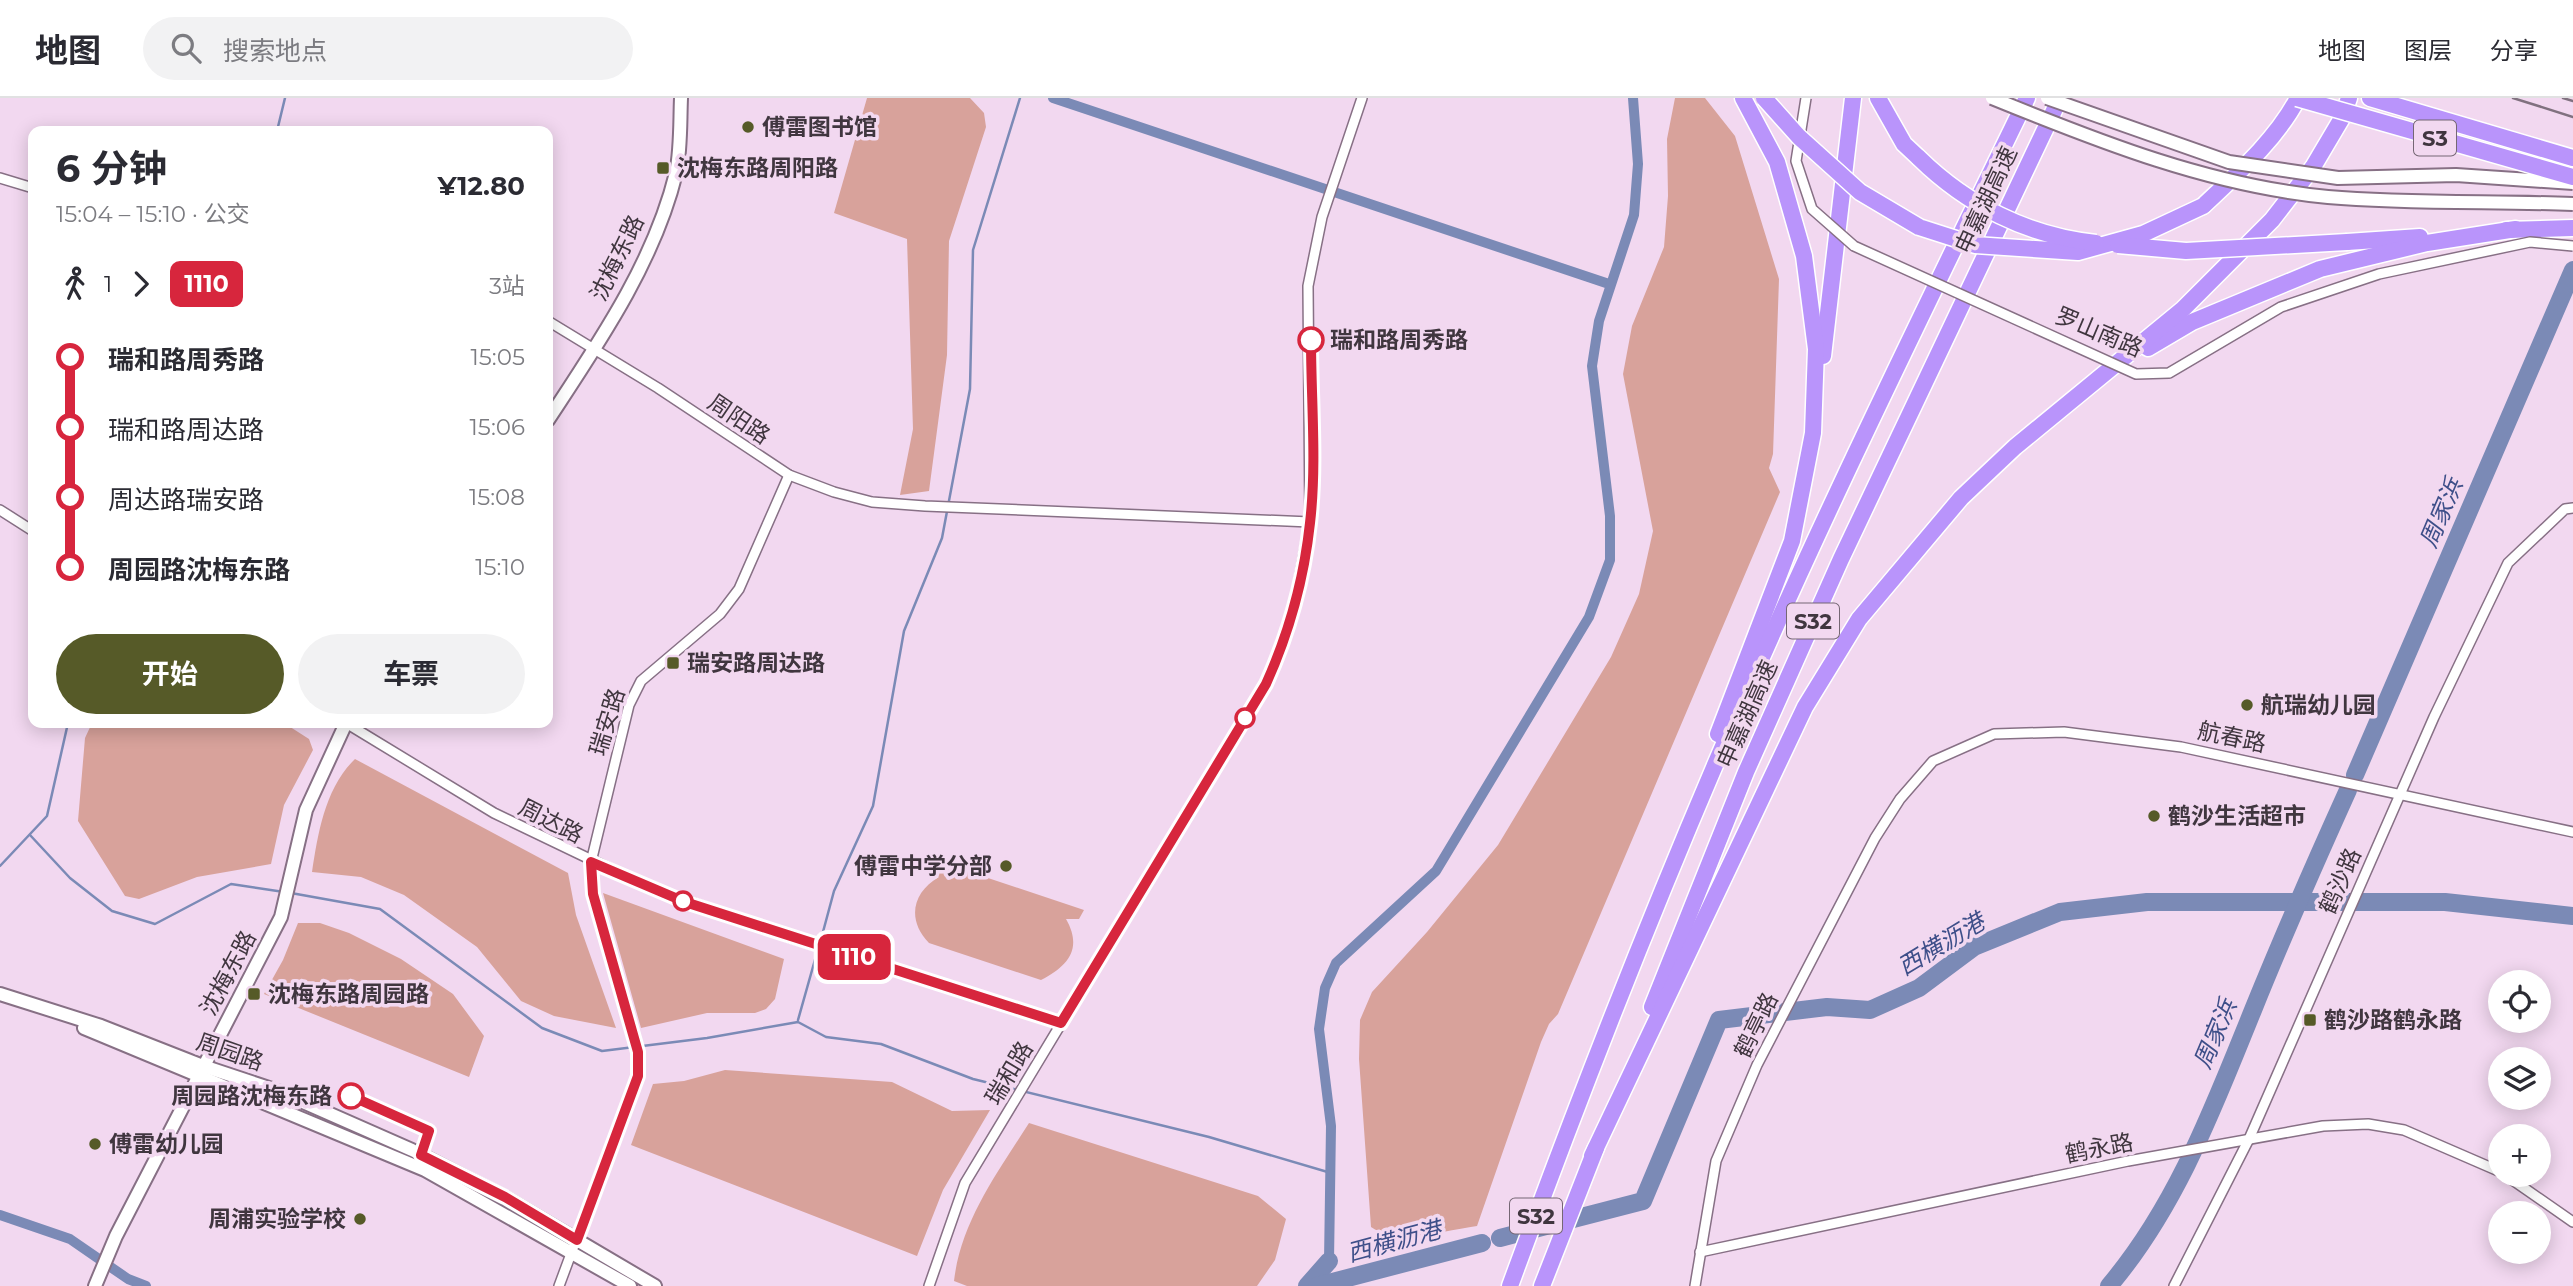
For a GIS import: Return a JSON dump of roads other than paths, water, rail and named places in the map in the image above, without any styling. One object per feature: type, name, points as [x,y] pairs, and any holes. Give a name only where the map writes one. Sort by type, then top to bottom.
[{"type":"highway","points":[[1743,98],[1777,162],[1804,256],[1816,349],[1813,433]]},
{"type":"highway","points":[[1765,98],[1800,137],[1860,192],[1919,228],[1975,245],[2078,252],[2143,234],[2203,206],[2245,167],[2290,113],[2297,98]]},
{"type":"highway","points":[[1561,1145],[1792,541],[1813,433],[1853,98]]},
{"type":"highway","points":[[1878,98],[1905,144],[1948,187],[2014,223],[2064,240],[2186,251],[2516,229],[2573,228]]},
{"type":"highway","name":"申嘉湖高速","points":[[1510,1286],[1561,1145],[1716,764],[1886,390],[2027,98]]},
{"type":"highway","name":"申嘉湖高速","points":[[1542,1286],[1746,772],[1847,547],[2060,98]]},
{"type":"highway","name":"S3","points":[[2297,98],[2573,177]]},
{"type":"highway","points":[[1592,1156],[1805,707],[1858,619],[1961,498],[2015,447],[2183,309],[2272,219],[2313,167],[2342,118],[2349,98]]},
{"type":"highway","name":"S3","points":[[2370,98],[2573,158]]},
{"type":"highway","points":[[2075,399],[2139,354],[2192,322],[2320,268],[2427,243],[2516,229]]},
{"type":"street","name":"沈梅东路","points":[[553,412],[595,349],[653,241],[676,171],[681,98]]},
{"type":"street","name":"瑞和路","points":[[929,1286],[965,1183],[1266,684],[1282,647],[1296,597],[1310,522],[1308,286],[1322,217],[1362,98]]},
{"type":"street","name":"罗山南路","points":[[1806,98],[1796,161],[1812,209],[1854,246],[2136,374],[2169,373],[2281,307],[2379,274],[2530,242],[2573,246]]},
{"type":"street","points":[[1992,98],[2077,132],[2188,170],[2247,184],[2328,197],[2573,204]]},
{"type":"street","points":[[2047,98],[2230,162],[2338,178],[2456,175],[2573,183]]},
{"type":"street","points":[[0,178],[28,186]]},
{"type":"street","name":"周阳路","points":[[553,324],[789,475],[834,492],[872,502],[1310,522]]},
{"type":"street","name":"瑞安路","points":[[575,1246],[638,1076],[638,1052],[593,894],[591,862],[629,705],[641,681],[720,614],[739,589],[789,475]]},
{"type":"street","name":"鹤沙路","points":[[2174,1286],[2249,1139],[2400,793],[2508,563],[2569,508]]},
{"type":"street","points":[[0,510],[28,528]]},
{"type":"street","name":"沈梅东路","points":[[96,1284],[116,1236],[281,917],[306,810],[344,728]]},
{"type":"street","name":"周达路","points":[[354,728],[494,813],[591,862],[685,902],[1061,1023]]},
{"type":"street","name":"航春路","points":[[1900,799],[1933,761],[1994,734],[2064,732],[2181,747],[2573,832]]},
{"type":"street","name":"鹤亭路","points":[[1695,1286],[1716,1161],[1798,983],[1875,838],[1900,799]]},
{"type":"street","name":"周园路","points":[[0,994],[200,1072],[278,1091],[412,1150],[505,1197],[630,1286]]},
{"type":"street","name":"鹤永路","points":[[1700,1252],[2157,1156],[2323,1126],[2368,1124],[2404,1130],[2488,1167]]},
{"type":"street","name":"鹤永路","points":[[2522,1187],[2573,1222]]},
{"type":"street","points":[[559,1286],[575,1246]]},
{"type":"street","name":"周园路","points":[[575,1246],[654,1286]]},
{"type":"waterway","points":[[278,126],[285,98]]},
{"type":"waterway","points":[[820,943],[834,891],[873,806],[904,631],[942,538],[970,389],[973,250],[1020,98]]},
{"type":"waterway","points":[[1053,98],[1609,284]]},
{"type":"waterway","points":[[1329,1261],[1331,1126],[1319,1029],[1325,988],[1336,963],[1436,871],[1589,617],[1610,560],[1610,516],[1592,366],[1599,321],[1634,215],[1638,164],[1633,98]]},
{"type":"waterway","name":"周家浜","points":[[2355,775],[2573,270]]},
{"type":"waterway","points":[[0,866],[47,816],[67,728]]},
{"type":"waterway","name":"周家浜","points":[[2109,1286],[2155,1223],[2192,1154],[2348,790]]},
{"type":"waterway","points":[[30,835],[70,878],[112,911],[155,924],[231,884],[284,892]]},
{"type":"waterway","points":[[291,893],[380,909],[542,1028],[602,1051],[707,1038],[798,1022],[826,1037],[881,1044],[973,1079],[1209,1137],[1331,1173]]},
{"type":"waterway","name":"西横沥港","points":[[1500,1238],[1643,1201],[1719,1020],[1827,1007],[1870,1010],[1919,988],[1974,947],[2060,912],[2147,902],[2445,902],[2573,916]]},
{"type":"waterway","points":[[798,1020],[818,949]]},
{"type":"waterway","points":[[0,1215],[70,1239],[128,1279],[146,1286]]},
{"type":"waterway","name":"西横沥港","points":[[1317,1286],[1482,1243]]},
{"type":"waterway","points":[[1307,1286],[1329,1261]]},
{"type":"railway","points":[[2513,98],[2573,117]]},
{"type":"railway","points":[[2563,98],[2573,101]]},
{"type":"place","name":"傅雷图书馆","points":[[748,127]]},
{"type":"place","name":"沈梅东路周阳路","points":[[663,168]]},
{"type":"place","name":"瑞和路周秀路","points":[[1311,340]]},
{"type":"place","name":"瑞安路周达路","points":[[673,663]]},
{"type":"place","name":"航瑞幼儿园","points":[[2247,705]]},
{"type":"place","name":"鹤沙生活超市","points":[[2154,816]]},
{"type":"place","name":"傅雷中学分部","points":[[1006,866]]},
{"type":"place","name":"沈梅东路周园路","points":[[254,994]]},
{"type":"place","name":"鹤沙路鹤永路","points":[[2310,1020]]},
{"type":"place","name":"周园路沈梅东路","points":[[351,1096]]},
{"type":"place","name":"傅雷幼儿园","points":[[95,1144]]},
{"type":"place","name":"周浦实验学校","points":[[360,1219]]}]
